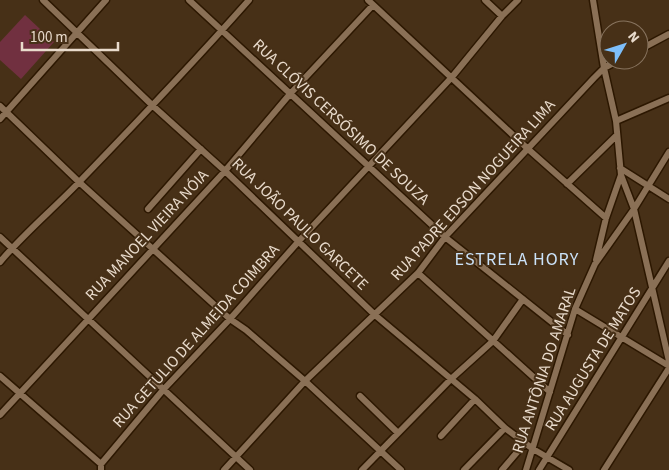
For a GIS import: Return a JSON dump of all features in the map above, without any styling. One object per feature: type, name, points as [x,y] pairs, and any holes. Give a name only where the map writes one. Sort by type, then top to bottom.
[{"type":"street","name":"RUA JOÃO PAULO GARCETE","points":[[43,0],[375,315],[475,399],[505,428],[533,449],[569,470]]},
{"type":"street","points":[[0,119],[106,0]]},
{"type":"street","name":"RUA CLÓVIS CERSÓSIMO DE SOUZA","points":[[189,0],[445,238],[568,335]]},
{"type":"street","points":[[0,262],[12,247],[153,106],[249,0]]},
{"type":"street","points":[[485,0],[502,16]]},
{"type":"street","name":"RUA GETULIO DE ALMEIDA COIMBRA","points":[[101,467],[163,390],[452,76],[502,16],[518,0]]},
{"type":"street","points":[[593,0],[599,37]]},
{"type":"street","points":[[370,2],[606,218]]},
{"type":"street","name":"RUA MANOEL VIEIRA NÓIA","points":[[0,415],[225,171],[370,2]]},
{"type":"street","points":[[649,45],[669,34]]},
{"type":"street","name":"RUA PADRE EDSON NOGUEIRA LIMA","points":[[224,470],[305,381],[418,273],[445,238],[602,70]]},
{"type":"street","points":[[604,70],[616,121],[620,172],[634,209],[669,361]]},
{"type":"street","points":[[616,121],[669,98]]},
{"type":"street","points":[[0,106],[79,182],[230,319],[246,330],[305,381],[400,470]]},
{"type":"street","points":[[567,184],[617,135]]},
{"type":"street","points":[[148,209],[201,149]]},
{"type":"street","name":"RUA ANTÔNIA DO AMARAL","points":[[526,470],[575,309],[595,264],[634,209],[669,152]]},
{"type":"street","points":[[620,172],[669,199]]},
{"type":"street","points":[[595,264],[620,172]]},
{"type":"street","points":[[0,237],[250,470]]},
{"type":"street","name":"RUA AUGUSTA DE MATOS","points":[[540,470],[669,261]]},
{"type":"street","points":[[418,273],[550,392]]},
{"type":"street","points":[[362,470],[451,379],[493,341],[523,299]]},
{"type":"street","points":[[575,309],[669,367],[604,470]]},
{"type":"street","points":[[0,376],[20,392],[101,467]]},
{"type":"street","points":[[360,396],[398,433]]},
{"type":"street","points":[[441,436],[475,399]]},
{"type":"street","points":[[464,470],[505,428]]},
{"type":"street","points":[[502,470],[525,443]]},
{"type":"shaded area","points":[[25,15],[54,42],[21,79],[0,60],[0,42]]},
{"type":"district","name":"ESTRELA HORY","points":[[517,259]]}]
